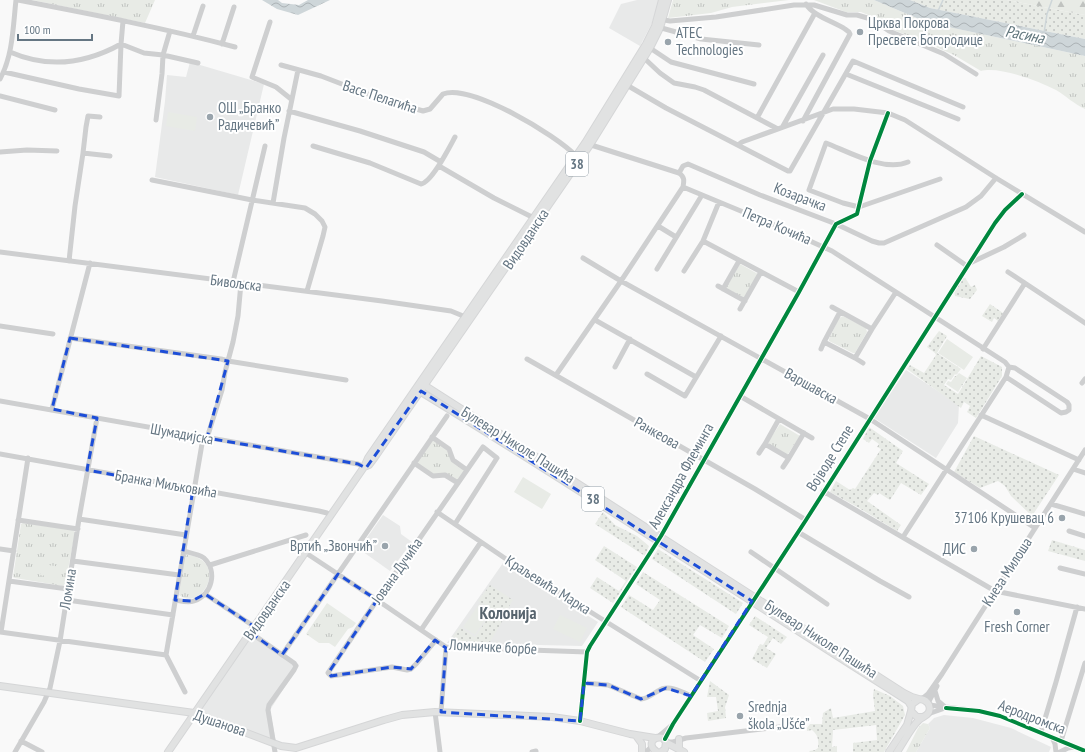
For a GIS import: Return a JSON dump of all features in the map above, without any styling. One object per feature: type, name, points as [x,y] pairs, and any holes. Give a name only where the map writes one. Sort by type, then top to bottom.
[{"type":"main road","name":"Видовданска","points":[[660,19],[662,0]]},
{"type":"main road","name":"Видовданска","points":[[625,84],[650,48],[668,0]]},
{"type":"main road","name":"Видовданска","points":[[168,752],[364,468],[373,460],[423,384],[588,144],[625,84],[646,44],[657,27]]},
{"type":"main road","name":"Видовданска","points":[[531,227],[534,218],[576,156],[588,144]]},
{"type":"main road","name":"Булевар Николе Пашића","points":[[423,384],[754,599],[904,693],[920,699]]},
{"type":"main road","name":"Булевар Николе Пашића","points":[[419,390],[660,539]]},
{"type":"main road","name":"Булевар Николе Пашића","points":[[754,599],[901,697],[908,702],[911,709]]},
{"type":"main road","name":"Душанова","points":[[0,686],[194,713],[294,750],[402,715],[438,712],[552,717],[580,721],[630,734],[656,737],[666,741],[681,751]]},
{"type":"main road","points":[[901,697],[909,709],[908,722]]},
{"type":"main road","points":[[889,752],[908,722],[914,702],[920,699]]},
{"type":"main road","name":"38","points":[[920,699],[928,704]]},
{"type":"main road","points":[[897,752],[917,722],[925,715],[928,704]]},
{"type":"main road","name":"38","points":[[911,709],[915,716],[925,715]]},
{"type":"main road","name":"Душанова","points":[[630,734],[651,746],[657,752]]},
{"type":"main road","points":[[637,737],[642,744],[642,752]]},
{"type":"main road","points":[[651,746],[656,737]]},
{"type":"main road","points":[[679,739],[681,751]]},
{"type":"main road","points":[[662,752],[666,749],[666,741]]},
{"type":"street","points":[[0,79],[4,72],[10,52],[17,0],[170,31],[235,47]]},
{"type":"street","points":[[660,19],[670,22],[806,4],[822,6],[847,15],[857,15],[871,19],[889,31],[944,54],[976,74]]},
{"type":"street","points":[[803,121],[850,34],[845,29],[814,13],[806,4]]},
{"type":"street","points":[[193,36],[203,6]]},
{"type":"street","points":[[222,44],[234,6]]},
{"type":"street","points":[[757,118],[814,13]]},
{"type":"street","points":[[4,72],[79,89],[119,96],[123,21]]},
{"type":"street","points":[[270,22],[252,77],[276,88],[291,99]]},
{"type":"street","points":[[657,27],[702,39],[759,45]]},
{"type":"street","points":[[156,120],[163,54],[170,31]]},
{"type":"street","points":[[10,52],[27,59],[44,62],[68,63],[107,52],[121,44]]},
{"type":"street","points":[[121,44],[138,51],[163,54],[198,63]]},
{"type":"street","points":[[650,48],[671,62],[754,84]]},
{"type":"street","points":[[783,126],[823,56]]},
{"type":"street","points":[[644,58],[660,73],[674,83],[704,90],[776,128]]},
{"type":"street","points":[[625,84],[666,108],[787,171],[790,171],[853,61],[963,107]]},
{"type":"street","name":"Васе Пелагића","points":[[282,66],[321,76],[373,96],[423,111],[430,109],[442,94],[454,92],[462,94],[490,103],[525,119],[576,156]]},
{"type":"street","points":[[273,203],[291,99],[298,70]]},
{"type":"street","points":[[846,74],[958,119]]},
{"type":"street","points":[[0,96],[55,110]]},
{"type":"street","points":[[738,145],[776,128],[803,121],[823,112],[854,109],[888,114],[905,120],[1085,232]]},
{"type":"street","points":[[289,110],[396,142],[424,152],[440,164],[494,198],[534,218]]},
{"type":"street","points":[[836,224],[857,214],[865,177],[888,114]]},
{"type":"street","points":[[69,261],[88,116],[100,117]]},
{"type":"street","points":[[314,146],[381,166],[421,184],[426,182],[440,164],[455,137]]},
{"type":"street","points":[[908,162],[895,166],[870,161],[826,143],[809,190],[843,204],[859,207],[940,179]]},
{"type":"street","points":[[556,375],[658,226],[683,187],[684,182],[679,173],[588,144]]},
{"type":"street","points":[[233,282],[265,146]]},
{"type":"street","points":[[0,152],[27,150],[57,151]]},
{"type":"street","points":[[83,154],[110,156]]},
{"type":"street","name":"Козарачка","points":[[679,173],[683,166],[688,164],[760,195],[836,224],[876,243],[884,243],[966,207],[981,196],[996,178]]},
{"type":"street","points":[[152,180],[252,200],[305,208],[314,214],[325,227],[307,291]]},
{"type":"street","name":"Петра Кочића","points":[[683,187],[824,247],[1005,362],[1009,367],[1015,368],[1067,402],[1070,406],[1069,410],[1062,412],[1006,377]]},
{"type":"street","name":"Војводе Степе","points":[[666,741],[673,724],[806,520],[968,264],[1000,216],[1022,194]]},
{"type":"street","points":[[657,269],[702,195]]},
{"type":"street","points":[[684,271],[703,241],[719,202]]},
{"type":"street","name":"Александра Флеминга","points":[[580,721],[587,652],[660,539],[836,224]]},
{"type":"street","points":[[658,226],[676,237]]},
{"type":"street","points":[[937,245],[968,264],[1004,247],[1024,235]]},
{"type":"street","points":[[703,241],[799,292]]},
{"type":"street","name":"Бивољска","points":[[0,252],[451,311],[468,318]]},
{"type":"street","name":"Варшавска","points":[[583,258],[621,281],[870,419],[1036,528]]},
{"type":"street","points":[[739,260],[721,287],[745,301]]},
{"type":"street","points":[[52,409],[90,264]]},
{"type":"street","points":[[740,310],[761,272]]},
{"type":"street","points":[[1008,272],[1084,320]]},
{"type":"street","points":[[185,692],[166,655],[194,489],[205,438],[222,390],[237,326],[241,283]]},
{"type":"street","points":[[983,348],[1024,283]]},
{"type":"street","points":[[854,358],[896,292]]},
{"type":"street","points":[[832,307],[872,329]]},
{"type":"street","points":[[821,349],[840,312]]},
{"type":"street","points":[[595,320],[696,377]]},
{"type":"street","points":[[0,326],[53,334]]},
{"type":"street","points":[[647,374],[685,396],[721,336]]},
{"type":"street","points":[[70,338],[221,359],[346,380]]},
{"type":"street","points":[[615,367],[630,339]]},
{"type":"street","points":[[824,342],[863,363]]},
{"type":"street","name":"Ранкеова","points":[[528,359],[806,520]]},
{"type":"street","points":[[903,537],[1006,377],[1009,367]]},
{"type":"street","points":[[740,396],[812,438]]},
{"type":"street","name":"Шумадијска","points":[[0,401],[358,464],[364,468]]},
{"type":"street","points":[[981,415],[1079,460]]},
{"type":"street","points":[[282,655],[446,416]]},
{"type":"street","name":"Ломина","points":[[15,752],[44,702],[48,692],[60,641],[87,470],[97,418]]},
{"type":"street","points":[[759,453],[780,419]]},
{"type":"street","points":[[783,467],[804,433]]},
{"type":"street","points":[[432,438],[449,449],[453,460],[467,470]]},
{"type":"street","points":[[764,444],[789,458]]},
{"type":"street","name":"Јована Дучића","points":[[436,640],[411,669],[407,670],[392,667],[335,676],[329,675],[328,673],[483,447],[497,458],[455,524]]},
{"type":"street","name":"Кнеза Милоша","points":[[920,699],[928,694],[942,674],[1085,450]]},
{"type":"street","name":"Бранка Миљковића","points":[[0,454],[319,511],[331,516]]},
{"type":"street","points":[[28,458],[0,632],[166,655]]},
{"type":"street","points":[[414,463],[433,476],[445,475],[458,483]]},
{"type":"street","points":[[1073,469],[1085,473]]},
{"type":"street","points":[[823,491],[995,591],[1085,609]]},
{"type":"street","points":[[1051,504],[1085,514]]},
{"type":"street","name":"Краљевића Марка","points":[[438,512],[481,542],[701,681]]},
{"type":"street","points":[[79,519],[186,535]]},
{"type":"street","points":[[18,520],[78,529]]},
{"type":"street","points":[[1069,531],[1085,536]]},
{"type":"street","points":[[798,532],[880,581],[910,597]]},
{"type":"street","points":[[210,565],[306,535]]},
{"type":"street","points":[[421,630],[481,542]]},
{"type":"street","points":[[0,549],[14,551]]},
{"type":"street","points":[[175,600],[192,601],[205,594],[212,578],[212,570],[210,565],[203,558],[183,551]]},
{"type":"street","points":[[751,552],[827,604]]},
{"type":"street","name":"Ломничке борбе","points":[[306,553],[446,647],[587,652]]},
{"type":"street","points":[[73,560],[179,576]]},
{"type":"street","points":[[1060,568],[1085,574]]},
{"type":"street","points":[[9,581],[68,589]]},
{"type":"street","points":[[205,594],[253,630],[296,666],[269,705],[268,710],[275,752]]},
{"type":"street","points":[[67,600],[173,616]]},
{"type":"street","points":[[1040,732],[1077,607]]},
{"type":"street","points":[[440,752],[438,712],[446,647]]},
{"type":"street","points":[[1061,741],[1085,663]]},
{"type":"street","name":"Кнеза Милоша","points":[[928,704],[942,674]]},
{"type":"street","points":[[584,683],[608,685],[641,699],[646,698],[660,689],[666,688],[691,696]]},
{"type":"street","points":[[935,690],[938,701],[946,708]]},
{"type":"street","name":"Аеродромска","points":[[928,704],[946,708],[979,711],[995,715],[1085,751]]},
{"type":"street","name":"Аеродромска","points":[[925,715],[946,708]]},
{"type":"street","name":"Војводе Степе","points":[[656,737],[673,724]]},
{"type":"street","points":[[666,741],[788,726]]},
{"type":"street","points":[[1052,737],[1056,752]]},
{"type":"street","points":[[21,741],[42,752]]},
{"type":"street","points":[[646,752],[651,746]]},
{"type":"street","points":[[1060,752],[1068,748],[1075,747]]},
{"type":"highlighted area","points":[[70,338],[228,361],[207,438],[358,464],[366,468],[421,391],[752,601],[691,696],[666,688],[641,699],[608,685],[584,683],[580,721],[441,712],[446,648],[435,640],[411,669],[392,667],[331,676],[329,672],[377,600],[338,574],[282,655],[251,633],[255,627],[205,594],[192,601],[175,600],[193,489],[87,470],[97,418],[52,409]]},
{"type":"shaded area","points":[[637,0],[659,0],[652,23],[640,46],[609,28],[621,4]]},
{"type":"shaded area","name":"ОШ „Бранко Радичевић”","points":[[190,62],[264,84],[238,195],[155,177],[167,75],[186,77]]},
{"type":"shaded area","points":[[906,370],[959,405],[958,423],[936,458],[874,418]]},
{"type":"shaded area","name":"Вртић „Звончић”","points":[[383,515],[400,526],[401,534],[412,542],[390,571],[359,549]]},
{"type":"shaded area","points":[[503,563],[598,622],[582,646],[447,643]]},
{"type":"shaded area","points":[[254,634],[299,665],[270,710],[276,742],[198,712]]},
{"type":"shaded area","points":[[944,715],[973,718],[1011,728],[1051,747],[1049,752],[916,752],[930,728],[928,724],[934,718]]},
{"type":"green space","points":[[32,0],[155,0],[145,23]]},
{"type":"green space","points":[[673,0],[789,0],[732,7],[711,13],[668,18]]},
{"type":"green space","points":[[814,0],[874,0],[919,19],[939,25],[1085,56],[1085,109],[1056,90],[1040,83],[1008,72],[989,70],[981,71],[954,55],[891,29],[873,17],[861,12],[846,12]]},
{"type":"green space","points":[[910,0],[1007,0],[1085,15],[1085,39],[930,8]]},
{"type":"green space","points":[[1007,0],[1085,0],[1085,15]]},
{"type":"green space","points":[[168,112],[197,117],[195,131],[166,126]]},
{"type":"green space","points":[[740,264],[758,274],[744,298],[726,288]]},
{"type":"green space","points":[[963,277],[971,287],[975,285],[977,290],[970,299],[955,296],[954,291]]},
{"type":"green space","points":[[990,304],[1003,313],[998,321],[994,318],[992,322],[982,316]]},
{"type":"green space","points":[[843,316],[866,328],[867,332],[855,353],[829,341],[839,318]]},
{"type":"green space","points":[[939,331],[947,336],[937,353],[961,369],[951,380],[948,379],[944,385],[958,394],[981,356],[1002,367],[1002,376],[976,418],[967,412],[970,406],[964,402],[961,408],[907,369],[910,365],[924,373],[936,355],[927,347]]},
{"type":"green space","points":[[947,339],[973,357],[964,370],[938,353]]},
{"type":"green space","points":[[959,373],[967,378],[958,392],[946,384],[948,381],[951,382]]},
{"type":"green space","points":[[780,424],[800,436],[788,454],[769,444],[768,442]]},
{"type":"green space","points":[[869,427],[903,451],[896,463],[929,484],[921,495],[901,483],[890,500],[879,493],[878,495],[874,493],[867,501],[901,525],[897,531],[830,492],[836,481],[850,490],[853,488],[855,489],[881,449],[877,447],[879,444],[872,439],[869,443],[863,439]]},
{"type":"green space","points":[[974,436],[1059,475],[1032,516],[1011,496],[1005,486],[998,481],[980,488],[954,472]]},
{"type":"green space","points":[[432,437],[449,449],[453,460],[467,470],[458,483],[445,475],[433,476],[414,463]]},
{"type":"green space","points":[[523,477],[551,494],[542,509],[514,492]]},
{"type":"green space","points":[[603,512],[615,525],[637,536],[649,546],[645,556],[595,524]]},
{"type":"green space","points":[[23,523],[73,530],[75,533],[65,585],[63,586],[13,577],[21,524]]},
{"type":"green space","points":[[1052,540],[1085,550],[1085,561],[1048,551]]},
{"type":"green space","points":[[604,546],[637,567],[613,603],[590,588],[597,577],[619,591],[626,581],[595,560]]},
{"type":"green space","points":[[658,549],[743,603],[736,614],[652,559]]},
{"type":"green space","points":[[185,555],[200,559],[206,565],[209,572],[209,580],[206,588],[195,598],[187,599],[179,595]]},
{"type":"green space","points":[[42,564],[61,567],[59,578],[40,575]]},
{"type":"green space","points":[[643,572],[729,626],[722,638],[700,625],[693,635],[714,649],[705,662],[621,607],[629,595],[653,610],[660,600],[636,584]]},
{"type":"green space","points":[[490,585],[513,600],[504,615],[478,601]]},
{"type":"green space","points":[[327,603],[356,623],[353,627],[348,629],[335,647],[329,643],[319,643],[306,634]]},
{"type":"green space","points":[[480,603],[491,611],[475,635],[463,627]]},
{"type":"green space","points":[[491,613],[503,620],[490,642],[449,642],[460,627],[475,637]]},
{"type":"green space","points":[[560,615],[587,628],[580,642],[553,629]]},
{"type":"green space","points":[[755,616],[787,637],[781,644],[773,638],[766,648],[776,654],[767,668],[752,659],[760,644],[763,645],[768,637],[749,625]]},
{"type":"green space","points":[[710,681],[729,695],[725,707],[726,718],[708,721],[707,713],[718,711],[716,697],[707,697]]},
{"type":"green space","points":[[874,689],[890,696],[903,706],[905,715],[884,752],[853,752],[853,743],[877,740],[876,725],[833,730],[832,747],[837,746],[837,752],[809,751],[818,748],[818,738],[816,734],[812,730],[807,731],[810,724],[822,724],[823,713],[831,708],[833,718],[875,711],[873,695]]},
{"type":"green space","points":[[923,723],[928,724],[930,728],[916,752],[906,752],[918,728]]},
{"type":"water","points":[[262,0],[278,0],[282,3],[299,5],[308,0],[330,0],[298,15],[277,9]]},
{"type":"water","name":"Расина","points":[[874,0],[910,0],[930,8],[1085,39],[1085,56],[939,25],[919,19]]},
{"type":"waterway","points":[[938,11],[943,0]]},
{"type":"waterway","name":"Расина","points":[[1044,33],[1047,14],[1052,0]]},
{"type":"cycle path","points":[[580,721],[587,652],[590,646],[661,536],[836,224],[857,214],[870,161],[888,113]]},
{"type":"cycle path","points":[[665,739],[673,724],[806,520],[995,223],[1005,210],[1022,194]]},
{"type":"cycle path","points":[[946,708],[979,711],[1000,716],[1085,751]]},
{"type":"place","name":"Црква Покрова Пресвете Богородице","points":[[860,32]]},
{"type":"place","name":"ATEC Technologies","points":[[668,42]]},
{"type":"place","name":"ОШ „Бранко Радичевић”","points":[[210,117]]},
{"type":"place","name":"37106 Крушевац 6","points":[[1062,518]]},
{"type":"place","name":"Вртић „Звончић”","points":[[385,546]]},
{"type":"place","name":"ДИС","points":[[974,549]]},
{"type":"place","name":"Fresh Corner","points":[[1017,612]]},
{"type":"place","name":"Srednja škola „Ušće”","points":[[740,716]]},
{"type":"district","name":"Колонија","points":[[508,613]]}]
